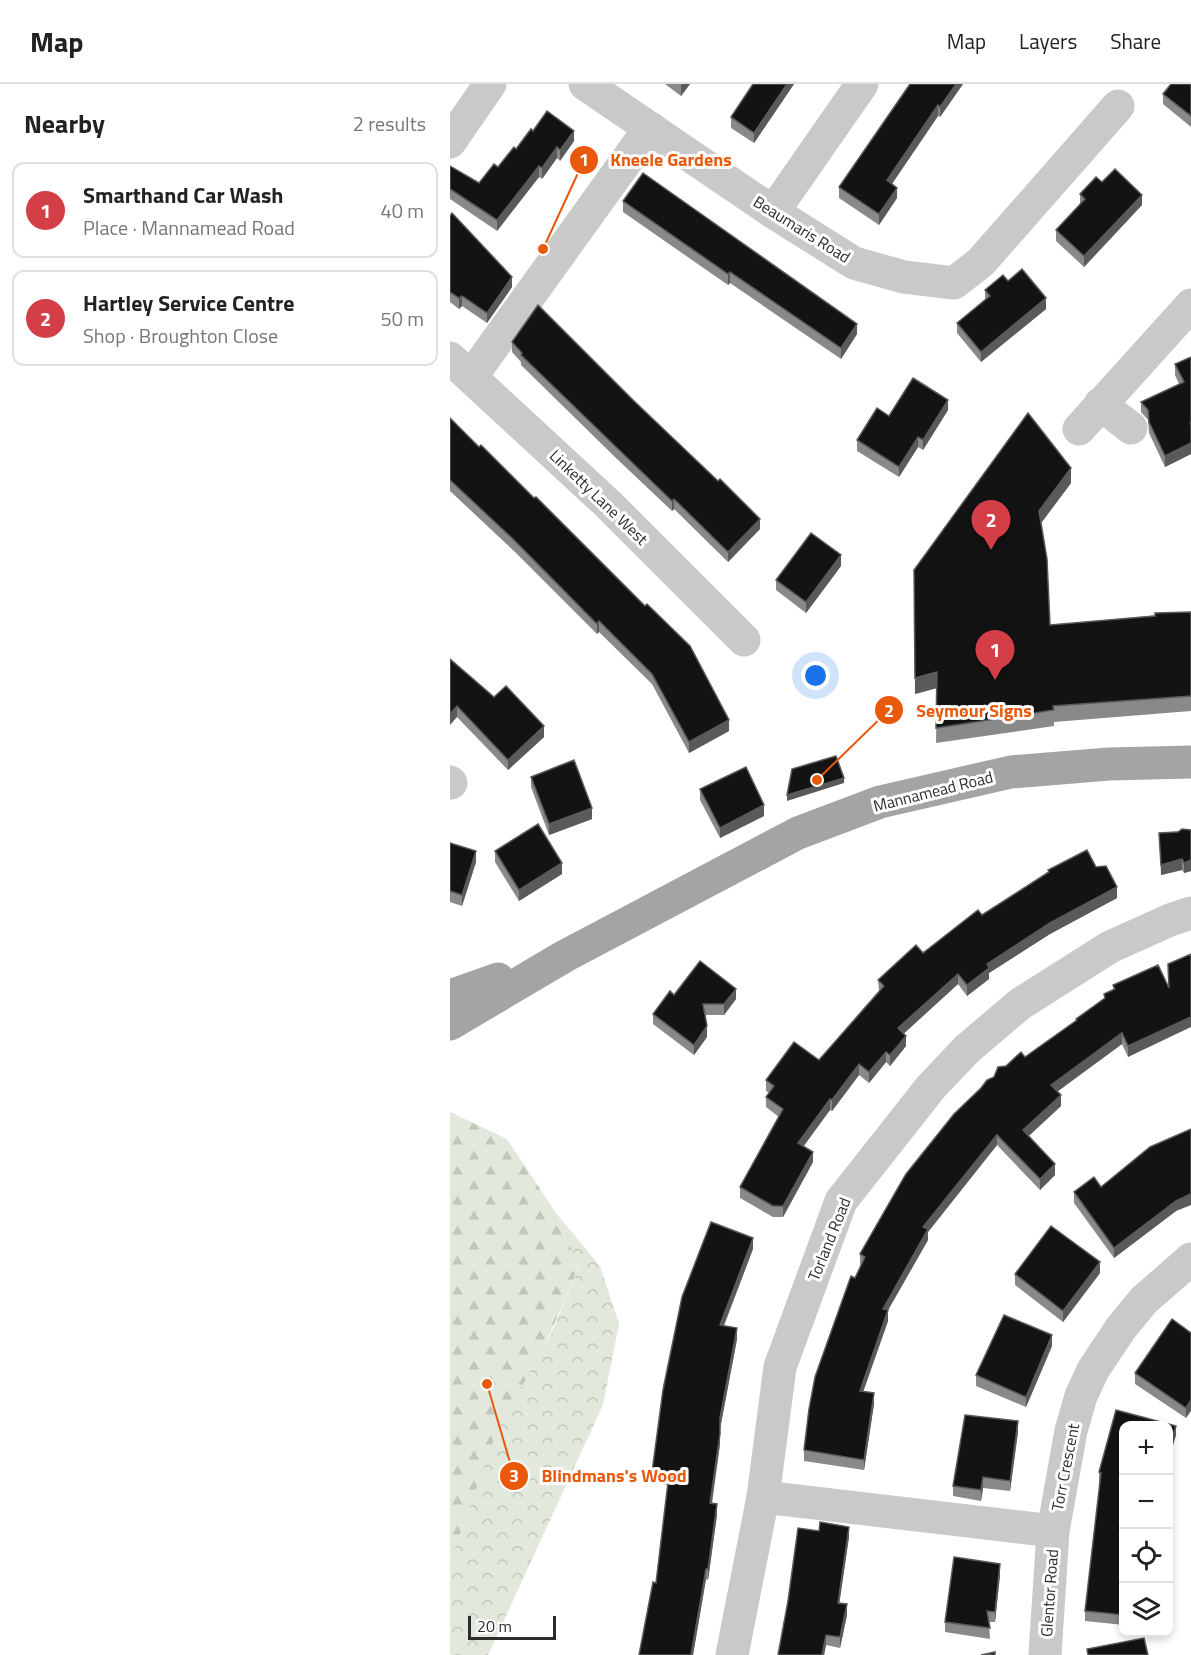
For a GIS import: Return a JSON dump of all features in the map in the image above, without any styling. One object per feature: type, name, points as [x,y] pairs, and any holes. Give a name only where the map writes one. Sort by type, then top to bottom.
[{"type":"main road","name":"Mannamead Road","points":[[450,1024],[565,956],[798,833],[880,802],[1011,772],[1109,764],[1191,762]]},
{"type":"main road","name":"Mannamead Road","points":[[450,996],[565,956]]},
{"type":"street","points":[[450,142],[490,84]]},
{"type":"street","name":"Beaumaris Road","points":[[585,84],[773,212],[854,263],[904,277],[954,283],[981,262],[1118,106]]},
{"type":"street","points":[[773,212],[862,84]]},
{"type":"street","points":[[460,368],[650,128]]},
{"type":"street","points":[[1079,429],[1191,305]]},
{"type":"street","name":"Linketty Lane West","points":[[460,368],[608,504],[744,640]]},
{"type":"street","points":[[1100,404],[1131,428]]},
{"type":"street","name":"Torland Road","points":[[732,1655],[763,1497],[780,1366],[841,1201],[931,1087],[967,1049],[1020,1005],[1110,947],[1191,913]]},
{"type":"street","name":"Torr Crescent","points":[[763,1497],[1053,1531],[1071,1431],[1081,1396],[1093,1370],[1121,1328],[1144,1300],[1191,1259]]},
{"type":"street","name":"Glentor Road","points":[[1045,1655],[1053,1531]]},
{"type":"green space","points":[[450,1112],[507,1139],[556,1213],[579,1265],[450,1559]]},
{"type":"green space","points":[[556,1213],[600,1266],[619,1324],[603,1405],[488,1655],[450,1655],[450,1559],[496,1433],[551,1334],[579,1266]]},
{"type":"building","points":[[753,84],[787,84],[754,133],[731,117]]},
{"type":"building","points":[[910,84],[956,84],[940,107],[938,105],[887,180],[897,188],[879,214],[839,187]]},
{"type":"building","points":[[1171,84],[1191,84],[1191,116],[1163,94]]},
{"type":"building","points":[[547,111],[574,131],[560,150],[557,147],[542,168],[539,166],[497,220],[450,189],[450,166],[479,183],[494,164],[498,167],[531,129],[533,131]]},
{"type":"building","points":[[1115,169],[1142,195],[1084,256],[1056,230],[1085,199],[1080,194],[1096,177],[1102,182]]},
{"type":"building","points":[[643,173],[857,324],[841,348],[730,272],[728,274],[623,201]]},
{"type":"building","points":[[452,213],[512,277],[487,313],[462,296],[459,298],[450,292],[450,216]]},
{"type":"building","points":[[1022,269],[1046,298],[981,352],[957,323],[990,296],[985,290],[1003,275],[1008,281]]},
{"type":"building","points":[[538,305],[634,401],[718,481],[720,479],[760,519],[728,552],[521,355],[522,353],[512,342]]},
{"type":"building","points":[[1191,357],[1191,443],[1165,456],[1149,422],[1148,410],[1141,402],[1184,382],[1175,364]]},
{"type":"building","points":[[913,378],[948,400],[923,440],[918,437],[899,467],[857,440],[877,408],[889,416]]},
{"type":"building","points":[[1028,413],[1071,468],[1039,511],[1047,559],[1050,625],[1155,616],[1155,613],[1191,612],[1191,696],[1053,706],[1054,710],[936,728],[937,672],[915,678],[914,570]]},
{"type":"building","points":[[450,418],[479,447],[481,445],[534,498],[536,497],[645,606],[647,604],[690,646],[729,720],[689,742],[652,674],[599,621],[597,624],[514,540],[450,480]]},
{"type":"building","points":[[811,533],[841,555],[806,602],[776,580]]},
{"type":"building","points":[[450,659],[494,697],[506,686],[544,726],[508,760],[457,706],[450,714]]},
{"type":"building","points":[[836,756],[844,778],[787,795],[792,769]]},
{"type":"building","points":[[574,760],[592,808],[549,824],[531,777]]},
{"type":"building","points":[[746,767],[764,805],[720,828],[700,789]]},
{"type":"building","points":[[538,824],[562,863],[519,890],[495,851]]},
{"type":"building","points":[[1182,829],[1191,830],[1191,860],[1184,863],[1182,859],[1161,865],[1159,833],[1178,832]]},
{"type":"building","points":[[450,843],[476,851],[462,895],[450,891]]},
{"type":"building","points":[[1087,850],[1096,867],[1106,866],[1117,887],[1050,923],[987,964],[989,968],[967,985],[958,974],[898,1028],[906,1036],[890,1055],[886,1052],[869,1072],[859,1064],[798,1143],[813,1152],[783,1206],[773,1206],[740,1187],[783,1109],[766,1097],[774,1086],[766,1080],[794,1042],[819,1060],[884,986],[878,980],[916,945],[923,953],[978,910],[982,915],[1049,872],[1048,870]]},
{"type":"building","points":[[1191,954],[1191,1017],[1128,1046],[1122,1033],[1051,1085],[1061,1095],[1023,1130],[1055,1164],[1040,1179],[997,1135],[923,1227],[928,1229],[883,1309],[888,1310],[860,1391],[874,1393],[864,1460],[804,1450],[815,1377],[851,1276],[855,1278],[865,1257],[860,1254],[906,1174],[954,1114],[987,1080],[994,1077],[998,1067],[1006,1066],[1021,1052],[1025,1057],[1077,1020],[1105,998],[1104,994],[1115,989],[1113,985],[1158,965],[1169,988],[1168,964]]},
{"type":"building","points":[[700,961],[736,989],[724,1004],[703,1004],[707,1026],[694,1045],[653,1014],[670,991],[674,995]]},
{"type":"building","points":[[1191,1129],[1191,1194],[1176,1201],[1114,1248],[1074,1192],[1094,1177],[1101,1187],[1150,1147]]},
{"type":"building","points":[[711,1222],[753,1238],[720,1325],[737,1328],[720,1418],[720,1434],[710,1503],[717,1504],[708,1569],[706,1569],[691,1655],[639,1655],[653,1582],[656,1583],[669,1474],[652,1472],[663,1390],[682,1297]]},
{"type":"building","points":[[1051,1226],[1100,1262],[1063,1311],[1015,1274]]},
{"type":"building","points":[[1004,1315],[1052,1335],[1026,1397],[976,1375]]},
{"type":"building","points":[[1172,1319],[1191,1333],[1191,1400],[1186,1408],[1135,1373]]},
{"type":"building","points":[[1116,1410],[1157,1421],[1119,1421],[1119,1614],[1085,1611],[1101,1473],[1099,1472]]},
{"type":"building","points":[[965,1415],[1018,1421],[1010,1481],[983,1477],[981,1490],[953,1486]]},
{"type":"building","points":[[820,1522],[849,1527],[838,1603],[847,1604],[840,1637],[826,1635],[822,1655],[778,1655],[798,1528],[819,1531]]},
{"type":"building","points":[[954,1557],[1000,1564],[995,1612],[987,1611],[990,1628],[945,1622]]},
{"type":"building","points":[[1144,1638],[1148,1655],[1088,1655],[1087,1649]]},
{"type":"place","name":"Kneele Gardens","points":[[543,249]]},
{"type":"place","name":"Hartley Service Centre","points":[[991,550]]},
{"type":"place","name":"Smarthand Car Wash","points":[[995,680]]},
{"type":"place","name":"Seymour Signs","points":[[817,780]]},
{"type":"place","name":"Blindmans's Wood","points":[[487,1384]]}]
